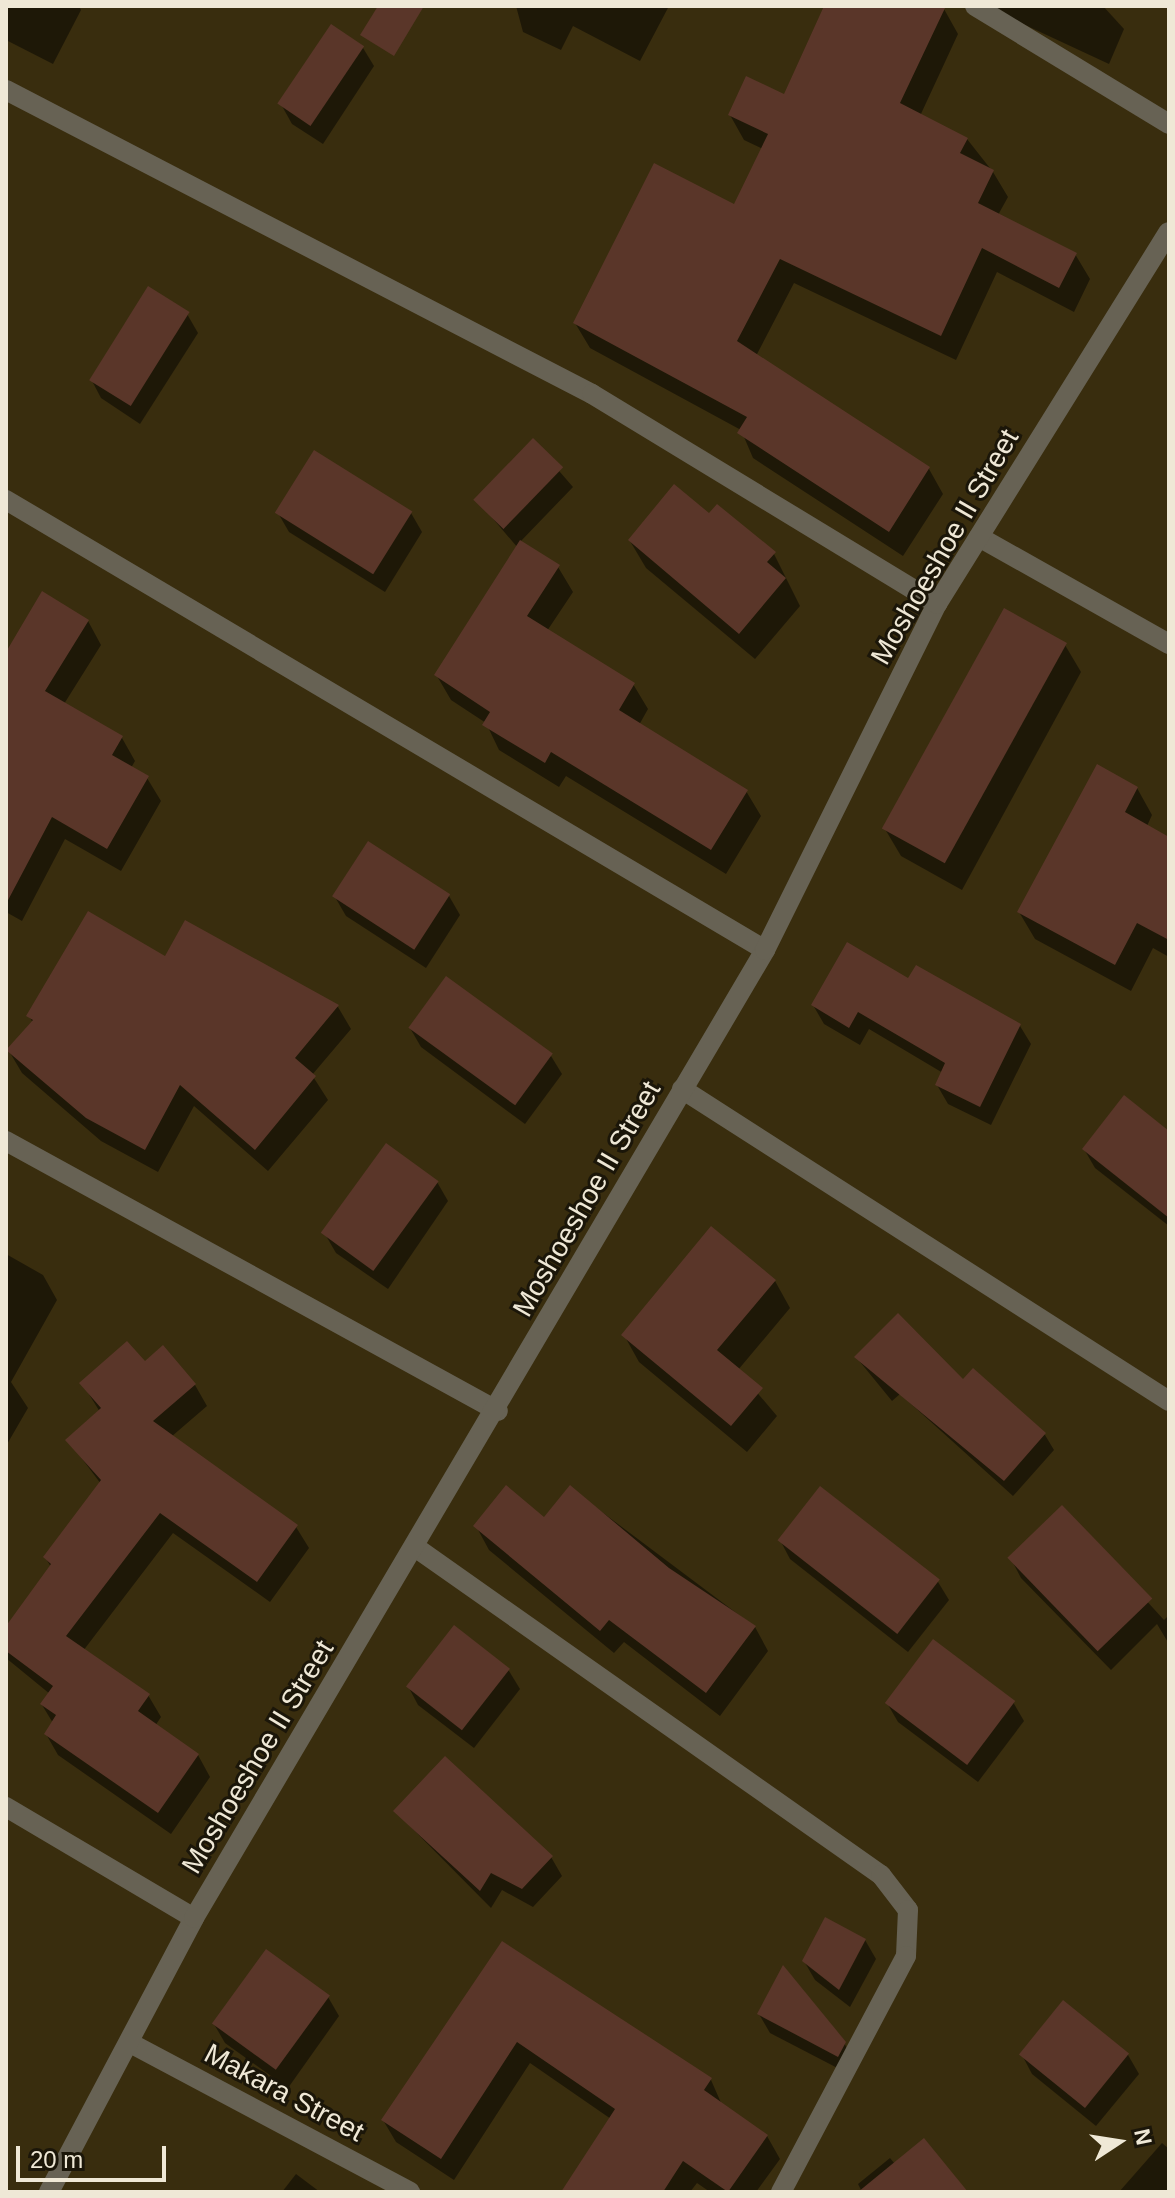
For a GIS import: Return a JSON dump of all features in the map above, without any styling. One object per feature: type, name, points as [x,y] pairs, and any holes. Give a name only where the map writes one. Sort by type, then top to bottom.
[{"type":"street","points":[[975,6],[1169,124]]},
{"type":"street","points":[[6,90],[592,394],[937,604]]},
{"type":"street","name":"Moshoeshoe II Street","points":[[49,2192],[132,2044],[194,1918],[498,1411],[765,950],[937,604],[1169,232]]},
{"type":"street","points":[[6,500],[765,950]]},
{"type":"street","points":[[979,537],[1169,644]]},
{"type":"street","points":[[682,1089],[1169,1401]]},
{"type":"street","points":[[6,1141],[498,1411]]},
{"type":"street","points":[[415,1547],[881,1875],[908,1910],[906,1956],[781,2192]]},
{"type":"street","points":[[6,1807],[194,1918]]},
{"type":"street","name":"Makara Street","points":[[132,2044],[410,2192]]},
{"type":"building","points":[[378,6],[424,6],[394,56],[360,35]]},
{"type":"building","points":[[824,6],[946,6],[900,103],[968,138],[960,153],[994,170],[978,203],[1077,253],[1059,288],[982,248],[941,336],[780,259],[737,341],[930,467],[889,532],[737,433],[747,417],[573,323],[654,163],[734,204],[768,134],[728,115],[746,76],[784,94]]},
{"type":"building","points":[[331,24],[364,46],[310,126],[277,104]]},
{"type":"building","points":[[148,286],[190,312],[131,406],[89,380]]},
{"type":"building","points":[[533,438],[563,467],[503,529],[473,500]]},
{"type":"building","points":[[314,450],[412,511],[373,574],[275,513]]},
{"type":"building","points":[[674,484],[709,513],[717,504],[776,552],[767,562],[786,578],[739,634],[628,540]]},
{"type":"building","points":[[520,540],[560,565],[527,616],[635,683],[619,710],[748,790],[711,850],[551,752],[545,763],[482,725],[490,712],[434,675]]},
{"type":"building","points":[[42,591],[89,620],[45,691],[123,736],[112,755],[149,776],[107,849],[52,817],[6,904],[6,652]]},
{"type":"building","points":[[1004,608],[1067,643],[945,863],[882,828]]},
{"type":"building","points":[[1097,764],[1138,787],[1125,812],[1169,837],[1169,940],[1137,923],[1115,965],[1017,912]]},
{"type":"building","points":[[368,841],[450,894],[414,950],[332,896]]},
{"type":"building","points":[[88,911],[165,956],[185,920],[339,1005],[295,1058],[316,1076],[255,1150],[180,1085],[145,1150],[86,1118],[6,1050],[33,1020],[26,1016]]},
{"type":"building","points":[[847,942],[908,978],[916,965],[1021,1024],[980,1107],[935,1085],[945,1063],[858,1012],[849,1028],[811,1005]]},
{"type":"building","points":[[446,976],[553,1054],[515,1105],[408,1028]]},
{"type":"building","points":[[1124,1095],[1169,1131],[1169,1218],[1082,1149]]},
{"type":"building","points":[[386,1143],[439,1181],[373,1271],[321,1233]]},
{"type":"building","points":[[711,1226],[776,1280],[717,1350],[763,1388],[731,1426],[621,1335]]},
{"type":"building","points":[[898,1313],[963,1379],[973,1368],[1046,1433],[1004,1481],[854,1357]]},
{"type":"building","points":[[127,1341],[145,1361],[163,1345],[196,1384],[153,1421],[298,1525],[257,1582],[160,1513],[66,1636],[150,1694],[138,1711],[199,1754],[158,1813],[44,1734],[56,1715],[40,1704],[53,1686],[6,1651],[6,1626],[51,1564],[43,1557],[101,1480],[65,1440],[101,1408],[79,1383]]},
{"type":"building","points":[[506,1485],[544,1517],[570,1485],[669,1568],[756,1626],[706,1693],[609,1620],[600,1631],[473,1526]]},
{"type":"building","points":[[820,1486],[940,1580],[897,1634],[778,1540]]},
{"type":"building","points":[[1062,1505],[1152,1599],[1098,1651],[1007,1558]]},
{"type":"building","points":[[454,1625],[510,1669],[462,1730],[406,1686]]},
{"type":"building","points":[[933,1639],[1015,1701],[967,1765],[885,1703]]},
{"type":"building","points":[[445,1756],[553,1856],[522,1889],[491,1873],[480,1891],[393,1811]]},
{"type":"building","points":[[825,1917],[866,1939],[839,1990],[802,1961]]},
{"type":"building","points":[[502,1941],[712,2078],[704,2090],[768,2135],[728,2192],[683,2161],[663,2192],[561,2192],[615,2109],[517,2042],[441,2159],[381,2120]]},
{"type":"building","points":[[266,1949],[330,1995],[276,2070],[212,2023]]},
{"type":"building","points":[[783,1965],[846,2042],[838,2057],[757,2014]]},
{"type":"building","points":[[1063,2000],[1129,2053],[1085,2108],[1019,2054]]},
{"type":"building","points":[[924,2138],[968,2192],[858,2192]]}]
